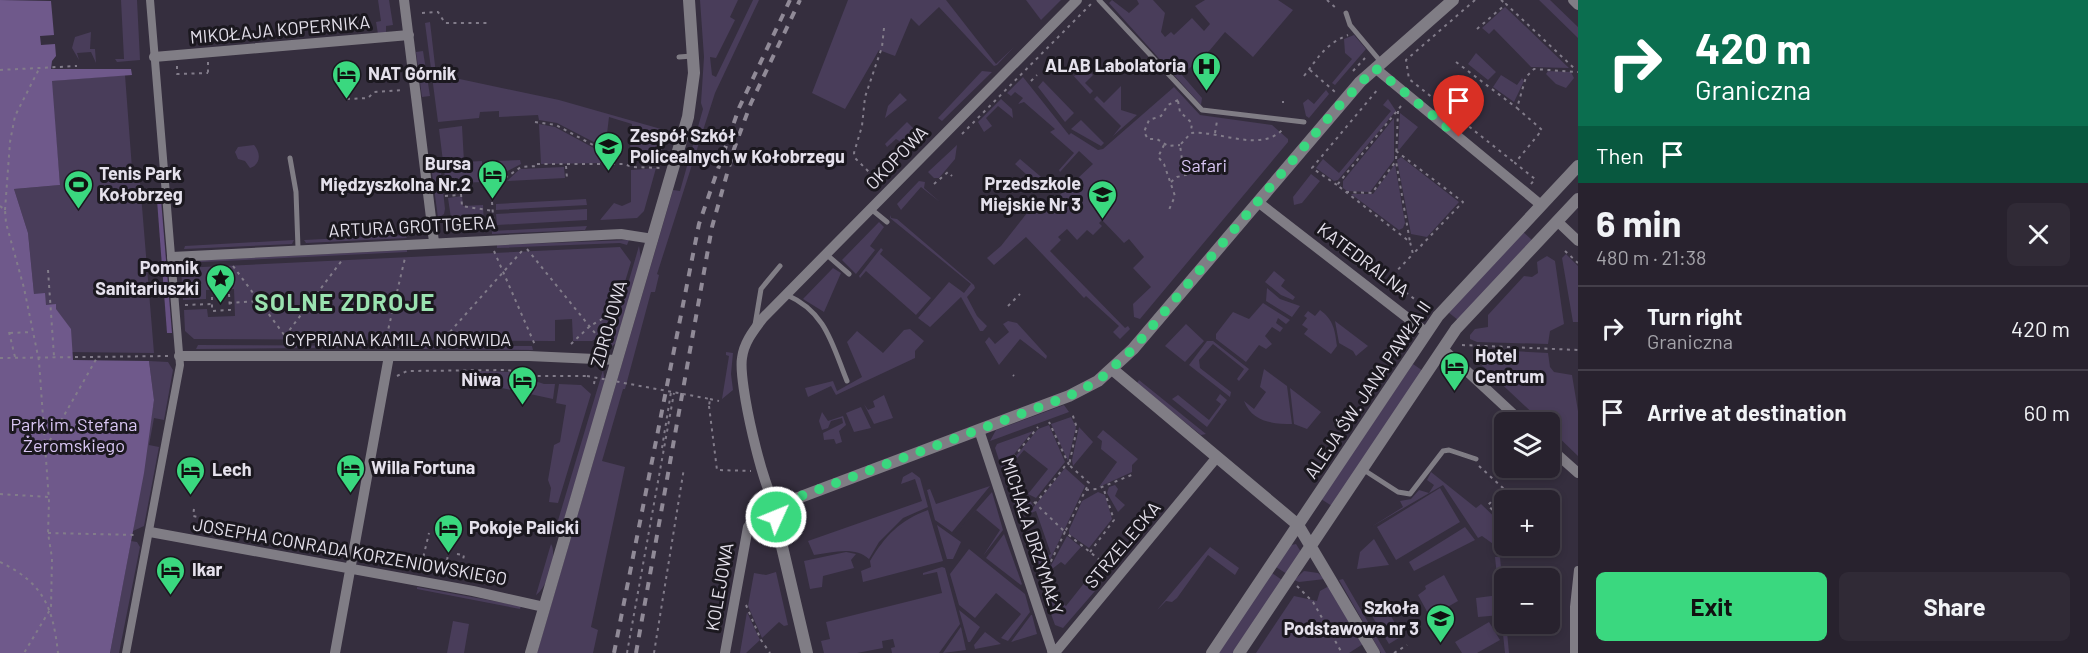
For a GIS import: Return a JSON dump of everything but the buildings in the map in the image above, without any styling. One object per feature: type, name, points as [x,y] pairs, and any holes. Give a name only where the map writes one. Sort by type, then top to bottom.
[{"type":"street","points":[[126,653],[179,370],[179,340],[150,0]]},
{"type":"street","points":[[404,0],[434,242]]},
{"type":"street","name":"ZDROJOWA","points":[[531,653],[688,117],[694,56],[689,0]]},
{"type":"street","name":"OKOPOWA","points":[[778,509],[768,492],[741,378],[742,355],[746,344],[755,329],[786,295],[1077,0]]},
{"type":"street","points":[[807,653],[776,521],[778,509],[793,499],[1082,390],[1112,369],[1133,349],[1378,65],[1453,0]]},
{"type":"street","points":[[1573,0],[1578,5]]},
{"type":"street","name":"MIKOŁAJA KOPERNIKA","points":[[154,57],[409,35]]},
{"type":"street","points":[[1378,65],[1541,205],[1578,241]]},
{"type":"street","name":"ALEJA ŚW. JANA PAWŁA II","points":[[1212,653],[1442,311],[1578,166]]},
{"type":"street","points":[[1239,653],[1456,329],[1578,199]]},
{"type":"street","name":"KATEDRALNA","points":[[1258,202],[1427,333],[1510,412]]},
{"type":"street","name":"ARTURA GROTTGERA","points":[[172,257],[298,248],[621,234],[653,239]]},
{"type":"street","name":"CYPRIANA KAMILA NORWIDA","points":[[179,356],[590,357],[617,360]]},
{"type":"street","points":[[335,653],[389,356]]},
{"type":"street","points":[[1112,369],[1204,442],[1217,457],[1298,525],[1312,544],[1374,653]]},
{"type":"street","name":"MICHAŁA DRZYMAŁY","points":[[979,430],[1052,652]]},
{"type":"street","name":"STRZELECKA","points":[[1052,652],[1058,649],[1217,457]]},
{"type":"street","points":[[1560,457],[1578,473]]},
{"type":"street","name":"KOLEJOWA","points":[[725,653],[750,522],[760,515],[778,509]]},
{"type":"street","name":"JOSEPHA CONRADA KORZENIOWSKIEGO","points":[[150,532],[544,607]]},
{"type":"street","points":[[1574,653],[1574,607],[1578,570]]},
{"type":"lane","points":[[1097,0],[1202,110],[1304,122]]},
{"type":"lane","points":[[1346,13],[1350,25],[1378,65]]},
{"type":"lane","points":[[679,57],[694,56]]},
{"type":"lane","points":[[290,158],[296,192],[298,248]]},
{"type":"lane","points":[[871,208],[887,222]]},
{"type":"lane","points":[[826,254],[849,274]]},
{"type":"lane","points":[[755,329],[761,289],[780,266]]},
{"type":"lane","points":[[786,295],[813,310],[822,322],[847,381]]},
{"type":"lane","points":[[1367,472],[1398,492],[1410,494],[1443,451],[1449,450],[1476,459]]},
{"type":"path","points":[[958,139],[1097,0]]},
{"type":"path","points":[[1327,0],[1337,10],[1346,13]]},
{"type":"path","points":[[1475,0],[1406,60],[1409,80],[1535,179],[1532,184]]},
{"type":"path","points":[[1501,0],[1577,71]]},
{"type":"path","points":[[1477,29],[1506,4]]},
{"type":"path","points":[[422,13],[438,12],[445,23],[490,23]]},
{"type":"path","points":[[884,28],[882,47],[865,97],[862,126],[854,153],[855,158],[870,173],[885,178]]},
{"type":"path","points":[[1304,76],[1319,53],[1330,47],[1335,40],[1343,37]]},
{"type":"path","points":[[177,62],[177,74],[208,75],[208,64]]},
{"type":"path","points":[[1456,62],[1542,130],[1515,163]]},
{"type":"path","points":[[0,70],[77,66]]},
{"type":"path","points":[[40,67],[15,116],[9,142],[5,210],[6,223],[24,288],[31,332],[38,356],[49,497],[48,533],[52,558],[51,608],[58,653]]},
{"type":"path","points":[[1517,108],[1526,77],[1534,69],[1577,71]]},
{"type":"path","points":[[1309,70],[1335,92]]},
{"type":"path","points":[[1023,74],[1026,77]]},
{"type":"path","points":[[1030,81],[1037,75]]},
{"type":"path","points":[[1378,89],[1312,168],[1410,242]]},
{"type":"path","points":[[347,99],[368,98],[374,92],[404,90]]},
{"type":"path","points":[[1178,100],[1180,112],[1192,123],[1191,133],[1180,145],[1164,145],[1157,139],[1148,139],[1144,132],[1149,120],[1162,114],[1172,102],[1178,100],[1184,91]]},
{"type":"path","points":[[1337,185],[1401,106]]},
{"type":"path","points":[[1398,111],[1396,160],[1413,254]]},
{"type":"path","points":[[1215,134],[1218,112]]},
{"type":"path","points":[[1191,133],[1263,140],[1279,133],[1289,121]]},
{"type":"path","points":[[535,122],[556,125],[608,153],[609,171]]},
{"type":"path","points":[[1164,145],[1158,157],[1175,195],[1168,212]]},
{"type":"path","points":[[1171,182],[1177,177],[1189,174],[1182,160],[1180,145]]},
{"type":"path","points":[[1396,151],[1463,202],[1389,279],[1422,304]]},
{"type":"path","points":[[1346,192],[1372,193],[1396,160]]},
{"type":"path","points":[[499,182],[520,167],[537,165],[660,168]]},
{"type":"path","points":[[566,166],[567,178]]},
{"type":"path","points":[[934,184],[948,172],[952,176]]},
{"type":"path","points":[[375,191],[417,189]]},
{"type":"path","points":[[445,196],[462,194],[462,206],[493,211]]},
{"type":"path","points":[[492,202],[494,228]]},
{"type":"path","points":[[0,206],[5,210]]},
{"type":"path","points":[[492,245],[538,350]]},
{"type":"path","points":[[440,343],[525,249],[603,343]]},
{"type":"path","points":[[1565,251],[1578,263]]},
{"type":"path","points":[[385,343],[406,255]]},
{"type":"path","points":[[285,342],[285,336],[343,258]]},
{"type":"path","points":[[232,264],[285,336]]},
{"type":"path","points":[[48,270],[54,356]]},
{"type":"path","points":[[229,294],[230,310],[212,311],[212,304],[212,295],[229,294]]},
{"type":"path","points":[[1008,306],[1020,294]]},
{"type":"path","points":[[229,303],[258,301]]},
{"type":"path","points":[[176,306],[212,304]]},
{"type":"path","points":[[571,344],[590,326],[619,309]]},
{"type":"path","points":[[15,357],[9,333],[31,332]]},
{"type":"path","points":[[1462,345],[1578,350]]},
{"type":"path","points":[[45,448],[98,356]]},
{"type":"path","points":[[0,358],[179,356]]},
{"type":"path","points":[[394,378],[407,371],[483,369],[543,376],[595,378],[719,401]]},
{"type":"path","points":[[594,384],[595,378]]},
{"type":"path","points":[[627,653],[673,392]]},
{"type":"path","points":[[710,399],[717,471],[752,471]]},
{"type":"path","points":[[1024,514],[1031,510],[1034,502],[1069,465],[1077,428],[1072,413]]},
{"type":"path","points":[[1039,586],[1089,483],[1069,465],[1049,422]]},
{"type":"path","points":[[1001,472],[1038,427]]},
{"type":"path","points":[[1476,459],[1480,469],[1503,490]]},
{"type":"path","points":[[654,653],[684,468]]},
{"type":"path","points":[[1086,490],[1103,487],[1134,474]]},
{"type":"path","points":[[1090,552],[1114,520],[1103,487]]},
{"type":"path","points":[[0,494],[49,497]]},
{"type":"path","points":[[1494,499],[1488,505],[1494,512]]},
{"type":"path","points":[[1034,502],[1065,532],[1114,571]]},
{"type":"path","points":[[194,509],[193,516],[198,517]]},
{"type":"path","points":[[48,533],[132,536],[150,532]]},
{"type":"path","points":[[420,571],[429,533]]},
{"type":"path","points":[[444,576],[448,554]]},
{"type":"path","points":[[457,554],[464,555],[459,578]]},
{"type":"path","points":[[0,562],[39,591],[51,608]]},
{"type":"path","points":[[1292,583],[1307,593],[1341,653]]},
{"type":"path","points":[[746,605],[760,640],[770,653]]},
{"type":"path","points":[[24,653],[51,608]]},
{"type":"path","points":[[1394,653],[1407,645]]},
{"type":"green space","name":"Park im. Stefana Żeromskiego","points":[[0,0],[51,1],[54,35],[40,36],[41,45],[55,44],[56,56],[52,61],[51,69],[131,69],[132,75],[52,81],[60,185],[14,189],[28,233],[34,294],[45,293],[46,305],[56,304],[56,309],[71,329],[73,360],[149,361],[154,400],[144,473],[110,653],[0,653]]},
{"type":"green space","points":[[121,0],[137,0],[140,60],[117,62],[115,59],[124,59]]},
{"type":"green space","points":[[378,0],[389,0],[393,25],[386,26],[386,34],[378,34],[376,22],[381,21]]},
{"type":"green space","points":[[700,0],[738,0],[730,17],[735,20],[716,58],[710,57],[712,75],[716,77],[753,0],[759,0],[715,93],[657,274],[659,275],[655,292],[651,292],[625,389],[623,389],[602,461],[625,467],[591,627],[598,630],[593,653],[537,653],[673,190],[680,191],[703,109],[701,103],[704,57]]},
{"type":"green space","points":[[848,0],[946,0],[996,64],[1014,47],[994,66],[939,7],[919,26],[911,18],[895,56],[879,50],[845,109],[812,93]]},
{"type":"green space","points":[[1026,0],[1061,0],[1041,20]]},
{"type":"green space","points":[[1112,0],[1129,13],[1139,4],[1137,0],[1153,0],[1165,13],[1161,32],[1165,37],[1171,32],[1174,35],[1192,18],[1204,31],[1210,24],[1195,6],[1205,0],[1278,0],[1293,10],[1253,57],[1225,32],[1210,50],[1182,75],[1202,98],[1201,105],[1109,3]]},
{"type":"green space","points":[[1539,0],[1550,0],[1578,27],[1578,38]]},
{"type":"green space","points":[[1505,7],[1569,68],[1531,67],[1494,29],[1489,34],[1482,28]]},
{"type":"green space","points":[[430,22],[436,74],[559,100],[668,131],[661,153],[634,155],[630,149],[632,124],[609,117],[606,142],[611,151],[557,123],[539,120],[538,115],[499,117],[499,111],[480,112],[479,118],[438,122],[425,23]]},
{"type":"green space","points":[[91,32],[90,49],[95,49],[96,63],[91,52],[77,53],[79,60],[72,48],[75,37]]},
{"type":"green space","points":[[1354,35],[1366,49],[1335,85],[1332,83],[1352,59],[1345,53],[1344,39]]},
{"type":"green space","points":[[423,51],[430,96],[422,97],[416,52]]},
{"type":"green space","points":[[1476,53],[1496,72],[1488,80],[1468,64]]},
{"type":"green space","points":[[1061,62],[1074,76],[1086,69],[1093,75],[1085,83],[1093,91],[1090,94]]},
{"type":"green space","points":[[982,71],[992,72],[942,121],[938,118]]},
{"type":"green space","points":[[1548,71],[1571,72],[1574,78],[1566,88],[1556,84],[1546,74]]},
{"type":"green space","name":"Tenis Park Kołobrzeg","points":[[125,75],[133,182],[140,182],[154,353],[65,352],[46,305],[34,294],[28,233],[14,189],[60,185],[51,81]]},
{"type":"green space","points":[[1501,75],[1517,85],[1522,78],[1524,81],[1514,102],[1493,87]]},
{"type":"green space","name":"Safari","points":[[1023,77],[1069,135],[1071,133],[1098,150],[1103,149],[1174,87],[1200,115],[1272,125],[1288,139],[1288,142],[1140,319],[1134,317],[1133,304],[1151,287],[1133,268],[1144,257],[1129,239],[1124,243],[1102,220],[1099,223],[1102,226],[1093,235],[1087,230],[1077,240],[1067,229],[1058,237],[1061,240],[1050,251],[1125,328],[1128,326],[1130,329],[1120,339],[1113,332],[1119,326],[1086,296],[1084,298],[1026,237],[994,265],[987,258],[1001,246],[1038,199],[1047,207],[1093,164],[1079,151],[1060,172],[1059,170],[1074,153],[1050,132],[1055,129],[1024,102],[1018,104],[1023,98],[1015,92],[1011,96],[1007,93]]},
{"type":"green space","points":[[1043,81],[1074,113],[1065,122],[1038,87]]},
{"type":"green space","points":[[1121,86],[1121,110],[1137,115],[1113,136],[1121,126],[1094,99],[1097,96],[1104,103]]},
{"type":"green space","points":[[1326,90],[1329,94],[1309,118],[1306,116],[1303,103],[1308,99],[1314,104]]},
{"type":"green space","points":[[900,93],[907,100],[885,118],[888,106]]},
{"type":"green space","points":[[1001,99],[1012,109],[1013,118],[998,106],[986,118],[992,126],[984,132],[978,122]]},
{"type":"green space","points":[[1388,99],[1396,111],[1338,180],[1334,181],[1316,168],[1323,159],[1339,173],[1391,111],[1383,105]]},
{"type":"green space","points":[[1400,113],[1418,127],[1399,150],[1398,149]]},
{"type":"green space","points":[[1394,118],[1394,160],[1370,192],[1347,191],[1343,188],[1343,181]]},
{"type":"green space","points":[[1081,120],[1104,143],[1101,146],[1071,129]]},
{"type":"green space","points":[[907,122],[915,130],[910,135],[917,146],[914,150],[896,139],[887,147],[885,144]]},
{"type":"green space","points":[[539,124],[555,127],[605,154],[605,163],[541,164]]},
{"type":"green space","points":[[462,126],[464,162],[482,161],[483,182],[459,183],[460,192],[447,194],[439,129]]},
{"type":"green space","points":[[254,145],[259,158],[250,168],[245,161],[238,159],[235,152],[238,147]]},
{"type":"green space","points":[[957,145],[955,159],[939,178],[934,178],[928,172]]},
{"type":"green space","points":[[1401,157],[1459,202],[1427,237],[1411,234],[1397,160]]},
{"type":"green space","points":[[1020,159],[1047,182],[1037,184],[1015,164]]},
{"type":"green space","points":[[520,160],[521,164],[496,177],[496,181],[494,161]]},
{"type":"green space","points":[[1395,164],[1405,223],[1399,230],[1351,194],[1373,194]]},
{"type":"green space","points":[[564,167],[565,178],[507,181],[520,169]]},
{"type":"green space","points":[[656,168],[644,211],[637,218],[600,220],[614,203],[622,206],[631,202],[631,170]]},
{"type":"green space","points":[[441,172],[445,209],[444,214],[438,218],[432,173]]},
{"type":"green space","points":[[1311,174],[1320,181],[1302,203],[1294,205],[1293,197]]},
{"type":"green space","points":[[919,181],[925,182],[924,188],[940,202],[921,187],[901,210],[897,204]]},
{"type":"green space","points":[[462,196],[463,206],[483,205],[484,225],[452,225],[448,198]]},
{"type":"green space","points":[[586,199],[587,205],[496,210],[496,204]]},
{"type":"green space","points":[[587,209],[587,220],[497,225],[496,214]]},
{"type":"green space","points":[[891,215],[891,218],[897,219],[974,285],[975,288],[967,297],[977,316],[987,326],[983,331],[980,331],[961,297],[930,327],[918,318],[949,282],[964,293],[971,284],[890,218]]},
{"type":"green space","points":[[879,222],[884,227],[870,246],[875,250],[856,274],[842,260]]},
{"type":"green space","points":[[587,226],[585,230],[492,234],[492,231]]},
{"type":"green space","points":[[1522,231],[1532,240],[1458,320],[1448,312]]},
{"type":"green space","points":[[405,235],[407,238],[306,243],[304,240]]},
{"type":"green space","points":[[294,240],[292,244],[184,249],[185,246]]},
{"type":"green space","points":[[629,240],[627,245],[620,243],[497,248],[497,245]]},
{"type":"green space","points":[[639,246],[641,259],[616,343],[609,349]]},
{"type":"green space","points":[[620,247],[631,262],[610,331],[592,341],[573,341],[572,319],[555,320],[555,341],[194,339],[185,331],[184,310],[207,309],[208,317],[235,316],[234,289],[206,290],[206,299],[183,300],[181,268]]},
{"type":"green space","points":[[881,248],[883,250],[880,254],[931,298],[916,315],[866,271],[860,278],[859,276]]},
{"type":"green space","points":[[407,250],[407,252],[182,263],[186,261]]},
{"type":"green space","points":[[1566,254],[1578,266],[1578,322],[1573,322],[1562,258]]},
{"type":"green space","points":[[1547,256],[1555,261],[1564,324],[1550,331],[1548,344],[1477,342],[1470,339],[1475,329],[1488,327],[1488,315],[1524,276],[1532,277],[1538,273],[1537,262]]},
{"type":"green space","points":[[833,268],[841,273],[824,312],[803,299]]},
{"type":"green space","points":[[1274,271],[1285,280],[1281,286],[1295,297],[1293,300],[1281,295],[1265,282]]},
{"type":"green space","points":[[1267,288],[1280,299],[1300,306],[1292,317],[1266,301]]},
{"type":"green space","points":[[1263,303],[1290,320],[1286,324],[1278,318],[1276,323],[1283,328],[1280,332],[1272,327],[1265,336],[1272,344],[1266,349],[1259,345],[1246,362],[1216,339],[1216,334],[1233,312],[1249,319]]},
{"type":"green space","points":[[1320,310],[1331,322],[1334,331],[1337,346],[1331,354],[1304,334],[1308,329],[1302,325],[1307,318],[1304,316],[1308,311],[1315,316]]},
{"type":"green space","points":[[1008,321],[1017,323],[1047,356],[1046,359],[1020,339],[999,365],[985,342],[989,337],[995,344],[1009,332],[1003,324]]},
{"type":"green space","points":[[1335,321],[1368,346],[1356,356],[1353,351],[1339,343]]},
{"type":"green space","points":[[1186,324],[1204,341],[1185,362],[1165,346]]},
{"type":"green space","points":[[910,329],[924,341],[915,351],[915,358],[836,395],[831,386],[808,397],[805,388],[833,381],[837,391],[862,377],[847,342],[857,331],[883,353],[904,330]]},
{"type":"green space","points":[[1207,341],[1213,341],[1249,369],[1239,381],[1237,379],[1244,369],[1213,344],[1199,360],[1200,368],[1231,392],[1230,397],[1189,365]]},
{"type":"green space","points":[[198,345],[408,346],[409,347],[196,349]]},
{"type":"green space","points":[[422,346],[532,346],[533,350],[420,349]]},
{"type":"green space","points":[[1478,349],[1548,353],[1550,367],[1554,372],[1572,375],[1578,411],[1578,456],[1560,439],[1560,412],[1531,412],[1475,359],[1474,354]]},
{"type":"green space","points":[[726,352],[733,353],[731,374],[733,390],[722,399],[729,356]]},
{"type":"green space","points":[[149,361],[168,362],[173,370],[164,420],[154,418],[149,445],[159,447],[144,526],[133,531],[154,400]]},
{"type":"green space","points":[[1413,364],[1423,371],[1332,506],[1321,499]]},
{"type":"green space","points":[[1264,369],[1287,386],[1292,424],[1258,418],[1244,401],[1254,409],[1266,392],[1260,387]]},
{"type":"green space","points":[[603,370],[605,383],[561,530],[554,534]]},
{"type":"green space","points":[[473,372],[509,372],[544,384],[555,384],[553,399],[497,387],[494,376],[473,375]]},
{"type":"green space","points":[[1139,380],[1206,434],[1201,435],[1140,386],[1137,383]]},
{"type":"green space","points":[[559,384],[581,385],[591,394],[558,503],[549,502],[551,488],[548,480],[554,445],[560,442],[566,405],[556,403]]},
{"type":"green space","points":[[1290,388],[1321,412],[1307,429],[1294,424]]},
{"type":"green space","points":[[1220,394],[1227,400],[1207,427],[1172,399],[1178,395],[1209,420],[1221,404],[1216,400]]},
{"type":"green space","points":[[884,395],[893,418],[874,424],[864,404],[868,410],[875,407],[873,401]]},
{"type":"green space","points":[[1064,405],[1069,412],[990,441],[996,430]]},
{"type":"green space","points":[[861,407],[871,428],[854,432],[846,413]]},
{"type":"green space","points":[[822,412],[828,421],[843,416],[846,425],[839,431],[842,442],[836,444],[834,439],[824,440],[823,433],[843,423],[842,418],[831,421],[828,428],[822,430],[819,421]]},
{"type":"green space","points":[[1071,417],[1076,427],[1068,461],[1051,424]]},
{"type":"green space","points":[[1049,425],[1065,462],[1036,498],[1028,494],[1048,469],[1024,450],[1004,474],[1003,472],[1038,429]]},
{"type":"green space","points":[[1079,427],[1093,442],[1073,466],[1072,460]]},
{"type":"green space","points":[[1103,430],[1138,459],[1132,465],[1132,472],[1099,487],[1117,462],[1101,449],[1102,441],[1097,437]]},
{"type":"green space","points":[[1033,431],[1002,469],[995,448],[997,444]]},
{"type":"green space","points":[[1065,468],[1085,486],[1042,577],[1039,577],[1033,562],[1051,554],[1036,511],[1028,514]]},
{"type":"green space","points":[[912,472],[920,478],[928,507],[903,518],[879,542],[869,559],[851,551],[814,555],[808,541],[922,501],[915,479],[901,484],[903,477]]},
{"type":"green space","points":[[1431,472],[1476,508],[1481,504],[1494,516],[1494,545],[1482,536],[1478,538],[1443,485],[1371,527],[1403,507],[1400,501],[1411,499],[1419,490],[1429,493],[1434,485],[1427,480]]},
{"type":"green space","points":[[1115,485],[1118,489],[1115,496],[1125,505],[1118,512],[1107,493],[1109,487]]},
{"type":"green space","points":[[990,486],[952,532],[935,520],[927,490],[930,489],[936,504]]},
{"type":"green space","points":[[1440,488],[1460,522],[1396,560],[1377,527]]},
{"type":"green space","points":[[1014,489],[1033,506],[1024,514],[1023,508],[1016,510],[1010,493]]},
{"type":"green space","points":[[992,492],[1003,530],[983,556],[1000,530],[976,510]]},
{"type":"green space","points":[[1098,492],[1105,495],[1112,519],[1089,548],[1069,534],[1069,530],[1082,501]]},
{"type":"green space","points":[[928,510],[943,561],[863,582],[861,571],[871,567],[870,561],[881,544],[901,524]]},
{"type":"green space","points":[[937,525],[961,542],[953,559],[947,559]]},
{"type":"green space","points":[[1465,527],[1475,540],[1414,571],[1409,562]]},
{"type":"green space","points":[[1004,534],[1022,584],[1021,585],[986,558]]},
{"type":"green space","points":[[1067,536],[1081,547],[1065,565],[1061,562],[1047,573]]},
{"type":"green space","points":[[1374,539],[1389,565],[1357,569],[1360,552]]},
{"type":"green space","points":[[131,541],[137,542],[140,547],[119,653],[110,653]]},
{"type":"green space","points":[[551,544],[553,556],[550,571],[544,586],[536,595]]},
{"type":"green space","points":[[1296,544],[1301,552],[1287,574],[1276,567],[1291,545]]},
{"type":"green space","points":[[1210,547],[1239,568],[1235,575],[1208,555],[1177,598],[1172,602],[1166,601],[1157,610]]},
{"type":"green space","points":[[969,549],[1025,594],[1030,612],[1008,641],[1001,638],[1021,614],[996,593],[975,618],[959,605],[950,574]]},
{"type":"green space","points":[[846,552],[856,554],[851,560],[854,568],[823,576],[822,587],[810,589],[804,561]]},
{"type":"green space","points":[[1495,557],[1500,557],[1501,568],[1496,568]]},
{"type":"green space","points":[[945,568],[960,624],[939,653],[892,653],[891,648],[895,647],[893,639],[882,641],[883,648],[857,653],[824,653],[821,641],[830,639],[826,622],[942,593],[937,572],[923,575],[923,573]]},
{"type":"green space","points":[[1304,571],[1318,573],[1325,579],[1299,582],[1294,580]]},
{"type":"green space","points":[[776,572],[788,625],[784,626],[779,622],[762,638],[748,606],[754,573],[766,575]]},
{"type":"green space","points":[[1272,573],[1282,580],[1233,653],[1218,653]]},
{"type":"green space","points":[[1444,575],[1458,601],[1430,617],[1418,595],[1426,589],[1425,586]]},
{"type":"green space","points":[[1343,579],[1386,653],[1381,653],[1339,580]]},
{"type":"green space","points":[[1085,582],[1095,591],[1063,628],[1055,625],[1047,603],[1053,596],[1066,606]]},
{"type":"green space","points":[[1329,586],[1363,644],[1349,653],[1256,653],[1294,596],[1317,601],[1320,591]]},
{"type":"green space","points":[[417,587],[521,606],[520,609],[417,589]]},
{"type":"green space","points":[[1494,596],[1494,616],[1478,617],[1476,598]]},
{"type":"green space","points":[[1386,607],[1402,636],[1389,644],[1372,616]]},
{"type":"green space","points":[[959,610],[980,627],[970,642],[968,642]]},
{"type":"green space","points":[[747,612],[760,640],[746,653],[740,653]]},
{"type":"green space","points":[[1031,615],[1037,634],[1011,642]]},
{"type":"green space","points":[[453,621],[469,624],[464,653],[447,653]]},
{"type":"green space","points":[[1489,622],[1494,634],[1500,640],[1477,653],[1462,653],[1455,642]]},
{"type":"green space","points":[[960,628],[966,650],[943,653]]},
{"type":"green space","points":[[985,632],[1001,644],[975,649],[974,645]]},
{"type":"green space","points":[[1503,634],[1507,634],[1509,653],[1505,653]]},
{"type":"shaded area","points":[[161,199],[172,333],[167,333],[157,200]]},
{"type":"railway","points":[[614,653],[699,224],[739,108],[790,0]]},
{"type":"railway","points":[[636,653],[712,227],[734,149],[751,103],[800,0]]},
{"type":"place","name":"ALAB Labolatoria","points":[[1207,92]]},
{"type":"place","name":"NAT Górnik","points":[[347,100]]},
{"type":"place","name":"Zespół Szkół Policealnych w Kołobrzegu","points":[[609,172]]},
{"type":"place","name":"Bursa Międzyszkolna Nr.2","points":[[492,200]]},
{"type":"place","name":"Tenis Park Kołobrzeg","points":[[78,210]]},
{"type":"place","name":"Przedszkole Miejskie Nr 3","points":[[1102,220]]},
{"type":"place","name":"Pomnik Sanitariuszki","points":[[220,304]]},
{"type":"place","name":"Hotel Centrum","points":[[1454,392]]},
{"type":"place","name":"Niwa","points":[[522,406]]},
{"type":"place","name":"Willa Fortuna","points":[[350,494]]},
{"type":"place","name":"Lech","points":[[191,496]]},
{"type":"place","name":"Pokoje Palicki","points":[[448,554]]},
{"type":"place","name":"Ikar","points":[[171,596]]},
{"type":"place","name":"Szkoła Podstawowa nr 3","points":[[1440,644]]},
{"type":"district","name":"SOLNE ZDROJE","points":[[345,303]]},
{"type":"route","points":[[776,517],[785,502],[1069,396],[1098,381],[1133,349],[1336,109],[1375,68],[1459,137]]}]
